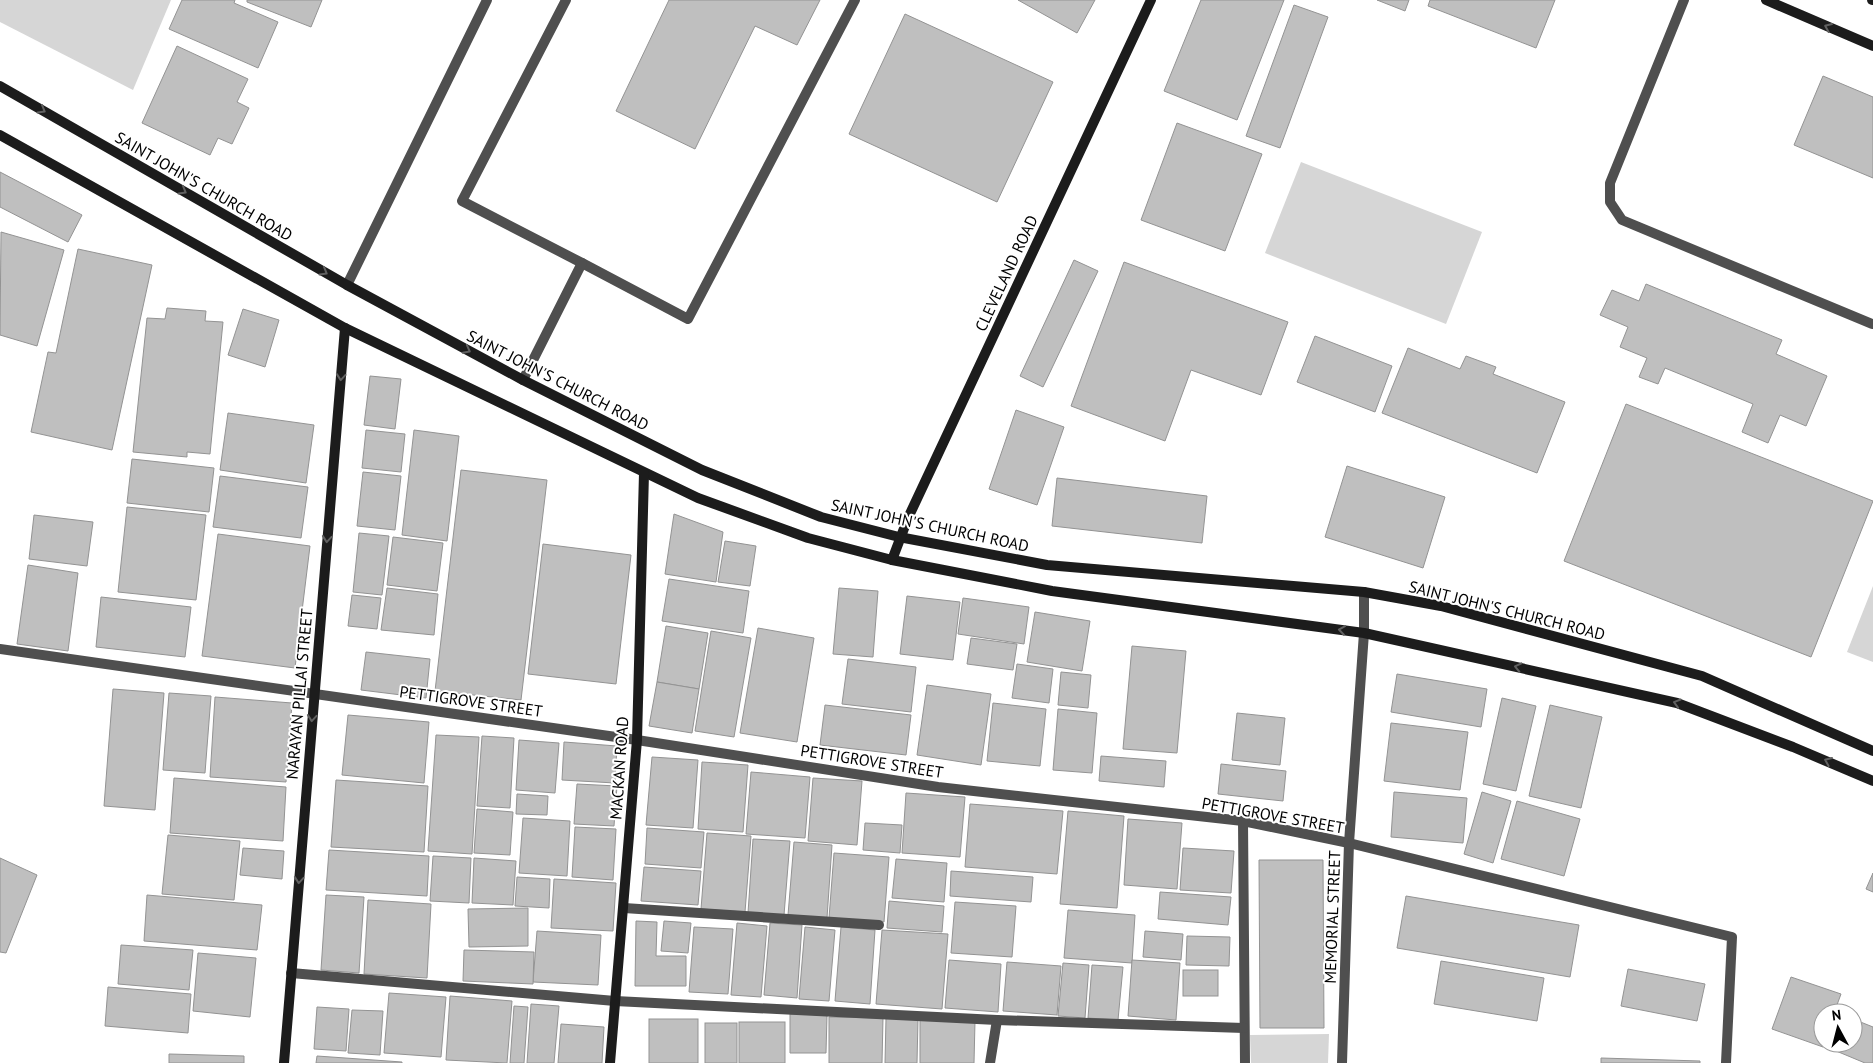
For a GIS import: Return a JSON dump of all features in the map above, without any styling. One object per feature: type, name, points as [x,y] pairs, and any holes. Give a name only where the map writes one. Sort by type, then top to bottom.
[{"type":"main road","name":"CLEVELAND ROAD","points":[[892,560],[899,537],[1151,0]]},
{"type":"main road","points":[[1766,0],[1873,46]]},
{"type":"main road","name":"SAINT JOHN'S CHURCH ROAD","points":[[0,86],[347,285],[523,380],[702,470],[822,517],[899,537],[1047,565],[1364,592],[1441,606],[1702,676],[1873,751]]},
{"type":"main road","points":[[0,135],[345,328],[698,498],[808,538],[892,560],[1052,591],[1364,633],[1677,703],[1873,780]]},
{"type":"main road","name":"NARAYAN PILLAI STREET","points":[[284,1063],[345,328]]},
{"type":"main road","name":"MACKAN ROAD","points":[[610,1063],[637,740],[644,473]]},
{"type":"street","points":[[347,285],[487,0]]},
{"type":"street","points":[[566,0],[462,201],[688,319],[855,0]]},
{"type":"street","points":[[1684,0],[1610,182],[1610,202],[1622,220],[1872,324]]},
{"type":"street","points":[[523,380],[582,263]]},
{"type":"street","name":"MEMORIAL STREET","points":[[1342,1063],[1349,843],[1364,633],[1364,592]]},
{"type":"street","name":"PETTIGROVE STREET","points":[[0,649],[637,740],[938,787],[1243,821],[1349,843],[1732,937],[1726,1063]]},
{"type":"street","points":[[1243,821],[1245,1063]]},
{"type":"street","points":[[624,908],[879,925]]},
{"type":"street","points":[[291,973],[615,1001],[997,1020],[1244,1028]]},
{"type":"street","points":[[990,1063],[997,1020]]},
{"type":"shaded area","points":[[0,0],[171,0],[133,90],[0,22]]},
{"type":"shaded area","points":[[1301,162],[1482,232],[1446,324],[1265,253]]},
{"type":"shaded area","points":[[1873,586],[1873,662],[1847,652]]},
{"type":"shaded area","points":[[1329,1034],[1328,1063],[1251,1063],[1250,1035]]},
{"type":"building","points":[[182,0],[235,0],[234,3],[278,22],[258,68],[169,29]]},
{"type":"building","points":[[247,0],[322,0],[311,27],[247,2]]},
{"type":"building","points":[[669,0],[820,0],[797,45],[755,26],[695,149],[616,111]]},
{"type":"building","points":[[1018,0],[1095,0],[1077,33]]},
{"type":"building","points":[[1201,0],[1284,0],[1237,120],[1164,91]]},
{"type":"building","points":[[1377,0],[1409,0],[1405,11]]},
{"type":"building","points":[[1430,0],[1555,0],[1536,48],[1428,6]]},
{"type":"building","points":[[1294,5],[1328,17],[1280,148],[1246,136]]},
{"type":"building","points":[[905,14],[1053,82],[997,202],[849,134]]},
{"type":"building","points":[[177,46],[248,79],[237,102],[249,108],[232,144],[218,138],[210,155],[142,123]]},
{"type":"building","points":[[1823,76],[1873,97],[1873,178],[1794,145]]},
{"type":"building","points":[[1177,123],[1262,154],[1225,251],[1141,220]]},
{"type":"building","points":[[0,172],[82,215],[68,242],[0,207]]},
{"type":"building","points":[[1,232],[64,250],[37,346],[0,335]]},
{"type":"building","points":[[78,249],[152,265],[112,450],[31,432],[48,352],[56,353]]},
{"type":"building","points":[[1074,260],[1098,271],[1043,387],[1020,376]]},
{"type":"building","points":[[1124,262],[1288,322],[1261,395],[1191,370],[1165,441],[1071,406]]},
{"type":"building","points":[[1646,284],[1782,340],[1776,354],[1827,376],[1806,426],[1780,415],[1768,443],[1742,432],[1753,404],[1665,368],[1658,384],[1639,377],[1647,358],[1620,347],[1628,327],[1600,315],[1612,290],[1639,301]]},
{"type":"building","points":[[167,308],[206,311],[205,321],[223,322],[210,454],[187,452],[187,457],[133,452],[147,318],[165,319]]},
{"type":"building","points":[[243,309],[279,320],[265,367],[228,355]]},
{"type":"building","points":[[1315,336],[1392,366],[1375,412],[1297,382]]},
{"type":"building","points":[[1408,348],[1460,369],[1466,356],[1496,367],[1493,374],[1565,402],[1537,473],[1382,413]]},
{"type":"building","points":[[370,376],[401,379],[395,429],[364,425]]},
{"type":"building","points":[[1626,404],[1873,501],[1811,657],[1564,561]]},
{"type":"building","points":[[1016,410],[1064,427],[1037,505],[989,489]]},
{"type":"building","points":[[228,413],[314,425],[306,483],[220,470]]},
{"type":"building","points":[[366,430],[405,434],[401,472],[362,468]]},
{"type":"building","points":[[414,430],[459,436],[447,541],[402,535]]},
{"type":"building","points":[[132,459],[214,468],[209,512],[127,503]]},
{"type":"building","points":[[1347,466],[1445,497],[1423,568],[1325,537]]},
{"type":"building","points":[[461,470],[547,480],[521,700],[435,691]]},
{"type":"building","points":[[363,472],[401,476],[395,530],[357,526]]},
{"type":"building","points":[[220,476],[308,487],[301,538],[213,527]]},
{"type":"building","points":[[1057,478],[1207,496],[1202,543],[1052,526]]},
{"type":"building","points":[[127,507],[206,515],[196,600],[118,592]]},
{"type":"building","points":[[674,514],[723,532],[716,582],[665,574]]},
{"type":"building","points":[[34,515],[93,522],[87,566],[29,559]]},
{"type":"building","points":[[359,533],[389,536],[382,595],[353,592]]},
{"type":"building","points":[[218,534],[310,546],[295,668],[202,656]]},
{"type":"building","points":[[393,537],[443,543],[437,591],[387,585]]},
{"type":"building","points":[[725,541],[756,546],[750,586],[718,582]]},
{"type":"building","points":[[543,544],[631,555],[616,684],[528,674]]},
{"type":"building","points":[[28,565],[78,573],[68,651],[17,644]]},
{"type":"building","points":[[669,579],[749,591],[743,633],[662,621]]},
{"type":"building","points":[[387,588],[438,594],[434,635],[381,630]]},
{"type":"building","points":[[839,588],[878,591],[873,657],[833,654]]},
{"type":"building","points":[[352,595],[381,598],[377,629],[348,626]]},
{"type":"building","points":[[907,596],[960,602],[953,660],[900,654]]},
{"type":"building","points":[[101,597],[191,607],[185,657],[96,647]]},
{"type":"building","points":[[963,598],[1029,607],[1024,644],[958,634]]},
{"type":"building","points":[[1035,612],[1090,621],[1082,671],[1027,662]]},
{"type":"building","points":[[666,626],[708,633],[699,689],[657,682]]},
{"type":"building","points":[[758,628],[814,638],[797,742],[740,733]]},
{"type":"building","points":[[711,631],[751,638],[734,737],[695,731]]},
{"type":"building","points":[[971,638],[1017,644],[1013,670],[967,664]]},
{"type":"building","points":[[1132,646],[1186,651],[1177,753],[1123,749]]},
{"type":"building","points":[[366,652],[430,659],[426,698],[361,690]]},
{"type":"building","points":[[848,659],[916,667],[911,712],[842,704]]},
{"type":"building","points":[[1017,664],[1053,669],[1049,703],[1012,698]]},
{"type":"building","points":[[1061,672],[1091,675],[1088,708],[1058,705]]},
{"type":"building","points":[[1397,674],[1487,689],[1481,727],[1391,712]]},
{"type":"building","points":[[657,682],[699,689],[692,733],[649,726]]},
{"type":"building","points":[[927,685],[991,694],[981,765],[917,755]]},
{"type":"building","points":[[113,689],[164,693],[155,810],[104,806]]},
{"type":"building","points":[[169,693],[211,696],[205,773],[163,770]]},
{"type":"building","points":[[215,697],[292,703],[286,782],[210,777]]},
{"type":"building","points":[[1502,698],[1536,706],[1516,791],[1483,784]]},
{"type":"building","points":[[993,703],[1046,709],[1040,766],[987,761]]},
{"type":"building","points":[[825,705],[911,715],[906,755],[820,745]]},
{"type":"building","points":[[1550,705],[1602,717],[1581,808],[1529,796]]},
{"type":"building","points":[[1058,709],[1097,713],[1092,773],[1053,770]]},
{"type":"building","points":[[1237,713],[1285,718],[1280,765],[1232,760]]},
{"type":"building","points":[[348,715],[429,722],[424,783],[342,775]]},
{"type":"building","points":[[1391,723],[1468,732],[1460,790],[1384,781]]},
{"type":"building","points":[[436,735],[479,737],[472,854],[428,851]]},
{"type":"building","points":[[482,736],[514,738],[510,808],[477,806]]},
{"type":"building","points":[[519,740],[559,743],[555,793],[516,790]]},
{"type":"building","points":[[564,742],[617,746],[615,783],[562,780]]},
{"type":"building","points":[[1101,756],[1166,761],[1164,787],[1099,781]]},
{"type":"building","points":[[652,757],[698,760],[693,828],[646,825]]},
{"type":"building","points":[[702,762],[748,765],[743,832],[698,829]]},
{"type":"building","points":[[1221,764],[1286,771],[1283,801],[1218,794]]},
{"type":"building","points":[[751,772],[810,777],[805,838],[746,834]]},
{"type":"building","points":[[174,778],[286,787],[283,841],[170,833]]},
{"type":"building","points":[[813,778],[862,781],[857,845],[808,841]]},
{"type":"building","points":[[336,780],[428,786],[424,852],[331,847]]},
{"type":"building","points":[[577,784],[617,786],[614,826],[574,824]]},
{"type":"building","points":[[1394,792],[1467,798],[1463,843],[1391,837]]},
{"type":"building","points":[[1482,792],[1511,801],[1493,863],[1464,854]]},
{"type":"building","points":[[906,793],[965,797],[960,857],[902,853]]},
{"type":"building","points":[[517,794],[548,796],[547,815],[516,814]]},
{"type":"building","points":[[1517,801],[1580,819],[1564,876],[1501,859]]},
{"type":"building","points":[[970,804],[1063,811],[1057,874],[965,867]]},
{"type":"building","points":[[477,809],[513,812],[510,855],[474,853]]},
{"type":"building","points":[[1068,811],[1124,816],[1117,908],[1060,904]]},
{"type":"building","points":[[523,818],[570,821],[567,876],[519,873]]},
{"type":"building","points":[[1128,819],[1182,823],[1177,889],[1124,885]]},
{"type":"building","points":[[865,823],[902,825],[900,853],[863,850]]},
{"type":"building","points":[[575,827],[616,829],[613,880],[572,877]]},
{"type":"building","points":[[647,828],[704,832],[701,868],[645,864]]},
{"type":"building","points":[[707,833],[751,836],[745,912],[701,909]]},
{"type":"building","points":[[168,835],[240,841],[234,900],[162,894]]},
{"type":"building","points":[[753,839],[790,841],[784,915],[748,913]]},
{"type":"building","points":[[794,842],[832,845],[827,918],[788,915]]},
{"type":"building","points":[[243,848],[284,851],[282,879],[240,875]]},
{"type":"building","points":[[1183,848],[1234,851],[1231,893],[1180,890]]},
{"type":"building","points":[[329,850],[429,856],[427,896],[326,890]]},
{"type":"building","points":[[834,853],[889,857],[884,922],[829,918]]},
{"type":"building","points":[[433,856],[471,858],[469,903],[430,901]]},
{"type":"building","points":[[0,858],[37,875],[6,953],[0,952]]},
{"type":"building","points":[[474,858],[516,861],[513,905],[472,903]]},
{"type":"building","points":[[896,859],[947,863],[944,902],[892,898]]},
{"type":"building","points":[[1259,860],[1323,860],[1324,1028],[1260,1028]]},
{"type":"building","points":[[644,867],[701,871],[698,905],[641,901]]},
{"type":"building","points":[[951,871],[1033,877],[1031,902],[950,896]]},
{"type":"building","points":[[1873,873],[1873,892],[1866,889]]},
{"type":"building","points":[[517,877],[550,879],[549,908],[515,906]]},
{"type":"building","points":[[554,879],[616,883],[613,931],[551,928]]},
{"type":"building","points":[[1160,892],[1231,897],[1228,925],[1158,919]]},
{"type":"building","points":[[147,895],[262,905],[257,950],[144,941]]},
{"type":"building","points":[[326,895],[364,897],[359,973],[321,970]]},
{"type":"building","points":[[1406,896],[1579,925],[1570,977],[1397,948]]},
{"type":"building","points":[[368,900],[431,904],[427,978],[364,974]]},
{"type":"building","points":[[889,901],[944,906],[942,932],[887,928]]},
{"type":"building","points":[[955,902],[1016,906],[1012,957],[951,953]]},
{"type":"building","points":[[528,908],[528,946],[469,947],[468,909]]},
{"type":"building","points":[[1068,910],[1135,915],[1132,963],[1064,958]]},
{"type":"building","points":[[636,921],[657,922],[656,956],[686,956],[686,986],[635,986]]},
{"type":"building","points":[[664,921],[691,923],[688,953],[661,951]]},
{"type":"building","points":[[737,923],[767,926],[761,997],[731,995]]},
{"type":"building","points":[[770,923],[802,925],[797,998],[764,995]]},
{"type":"building","points":[[694,927],[733,929],[728,994],[689,992]]},
{"type":"building","points":[[805,927],[835,930],[829,1001],[799,999]]},
{"type":"building","points":[[841,927],[875,930],[870,1004],[835,1001]]},
{"type":"building","points":[[882,930],[948,934],[942,1009],[876,1004]]},
{"type":"building","points":[[537,931],[601,935],[598,985],[533,982]]},
{"type":"building","points":[[1145,931],[1183,934],[1181,960],[1143,957]]},
{"type":"building","points":[[1187,936],[1230,937],[1229,966],[1186,965]]},
{"type":"building","points":[[121,945],[193,950],[189,990],[118,984]]},
{"type":"building","points":[[464,950],[534,952],[533,984],[463,981]]},
{"type":"building","points":[[198,953],[256,958],[250,1017],[193,1011]]},
{"type":"building","points":[[949,960],[1001,964],[998,1012],[945,1008]]},
{"type":"building","points":[[1132,960],[1180,963],[1176,1020],[1128,1016]]},
{"type":"building","points":[[1441,961],[1544,978],[1537,1021],[1434,1004]]},
{"type":"building","points":[[1007,962],[1061,966],[1057,1015],[1003,1011]]},
{"type":"building","points":[[1063,963],[1089,965],[1085,1018],[1058,1016]]},
{"type":"building","points":[[1092,965],[1123,967],[1118,1020],[1088,1018]]},
{"type":"building","points":[[1628,969],[1705,984],[1697,1021],[1621,1006]]},
{"type":"building","points":[[1183,970],[1218,970],[1218,996],[1183,996]]},
{"type":"building","points":[[1791,977],[1841,994],[1838,1003],[1813,1003],[1813,1043],[1772,1029]]},
{"type":"building","points":[[108,987],[191,994],[188,1033],[105,1026]]},
{"type":"building","points":[[389,993],[446,997],[441,1057],[384,1053]]},
{"type":"building","points":[[450,996],[512,1001],[507,1063],[446,1060]]},
{"type":"building","points":[[531,1004],[559,1006],[554,1063],[527,1063]]},
{"type":"building","points":[[514,1006],[528,1007],[524,1063],[510,1063]]},
{"type":"building","points":[[317,1007],[349,1009],[346,1051],[314,1049]]},
{"type":"building","points":[[352,1010],[383,1011],[380,1055],[348,1053]]},
{"type":"building","points":[[790,1014],[827,1015],[826,1053],[790,1053]]},
{"type":"building","points":[[829,1017],[883,1018],[882,1063],[829,1063]]},
{"type":"building","points":[[886,1018],[918,1019],[917,1063],[885,1063]]},
{"type":"building","points":[[649,1019],[698,1019],[698,1063],[649,1063]]},
{"type":"building","points":[[920,1020],[975,1021],[974,1063],[920,1063]]},
{"type":"building","points":[[739,1022],[785,1022],[785,1063],[739,1063]]},
{"type":"building","points":[[705,1023],[737,1023],[737,1063],[705,1063]]},
{"type":"building","points":[[1863,1023],[1873,1027],[1873,1063],[1865,1063],[1841,1053],[1863,1053]]},
{"type":"building","points":[[561,1024],[604,1027],[602,1063],[558,1063]]},
{"type":"building","points":[[169,1054],[244,1056],[244,1063],[169,1063]]},
{"type":"building","points":[[317,1056],[402,1062],[402,1063],[316,1063]]},
{"type":"building","points":[[1601,1058],[1700,1061],[1700,1063],[1601,1063]]}]
